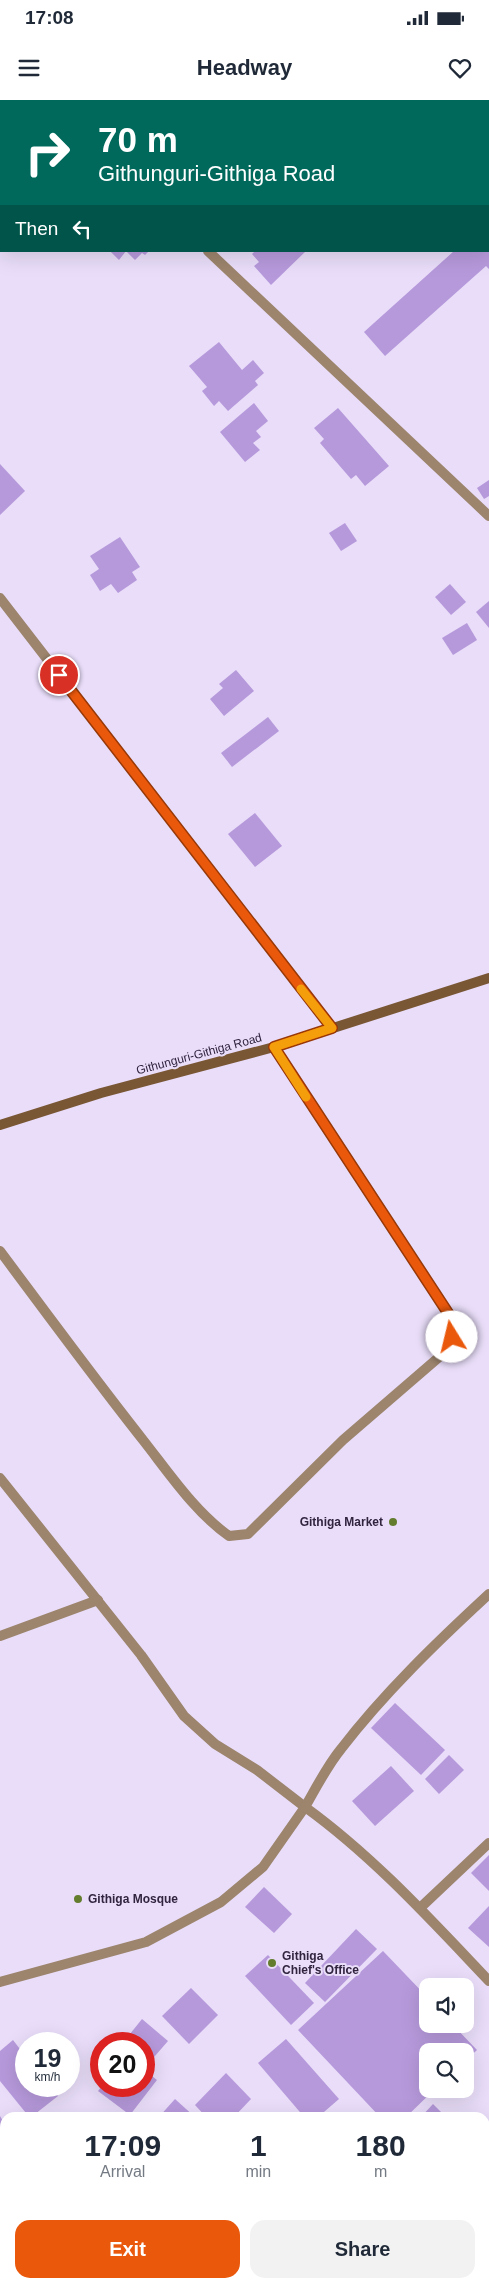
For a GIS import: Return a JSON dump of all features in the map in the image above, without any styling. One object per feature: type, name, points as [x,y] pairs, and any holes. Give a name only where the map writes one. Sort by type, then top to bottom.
[{"type":"street","points":[[209,252],[489,516]]},
{"type":"street","points":[[0,598],[332,1028]]},
{"type":"street","name":"Githunguri-Githiga Road","points":[[0,1125],[101,1093],[274,1047],[489,978]]},
{"type":"street","points":[[0,1251],[96,1380],[169,1473],[214,1525],[229,1536],[248,1534],[343,1440],[444,1352],[452,1337],[450,1316],[274,1047]]},
{"type":"street","points":[[0,1478],[141,1655],[184,1716],[215,1744],[257,1770],[336,1830],[397,1884],[489,1981]]},
{"type":"street","points":[[0,1982],[146,1942],[221,1902],[263,1867],[305,1807],[340,1750],[388,1695],[455,1625],[489,1594]]},
{"type":"street","points":[[0,1636],[98,1600]]},
{"type":"street","points":[[420,1908],[489,1843]]},
{"type":"building","points":[[111,252],[125,252],[119,260]]},
{"type":"building","points":[[127,252],[148,252],[145,255],[142,253],[135,260]]},
{"type":"building","points":[[254,252],[305,252],[271,285],[254,266],[259,262],[252,254]]},
{"type":"building","points":[[453,252],[489,252],[489,269],[486,266],[385,356],[364,332]]},
{"type":"building","points":[[219,342],[242,370],[253,360],[264,373],[255,381],[258,385],[228,411],[219,401],[214,406],[202,391],[207,387],[189,366]]},
{"type":"building","points":[[254,403],[268,421],[256,431],[261,437],[253,443],[260,450],[245,462],[220,432]]},
{"type":"building","points":[[338,408],[389,466],[365,486],[356,475],[351,479],[320,443],[324,439],[314,428]]},
{"type":"building","points":[[0,464],[25,491],[0,515]]},
{"type":"building","points":[[489,480],[489,496],[484,499],[477,488]]},
{"type":"building","points":[[345,523],[357,541],[341,551],[329,533]]},
{"type":"building","points":[[120,537],[140,567],[132,572],[137,580],[118,593],[111,584],[100,591],[90,575],[99,569],[90,556]]},
{"type":"building","points":[[450,584],[466,602],[451,615],[435,597]]},
{"type":"building","points":[[489,601],[489,628],[476,612]]},
{"type":"building","points":[[467,623],[477,640],[453,655],[442,638]]},
{"type":"building","points":[[236,670],[254,691],[224,716],[210,699],[223,688],[219,684]]},
{"type":"building","points":[[268,717],[279,731],[232,767],[221,753]]},
{"type":"building","points":[[255,813],[282,846],[255,867],[228,834]]},
{"type":"building","points":[[395,1703],[445,1750],[421,1775],[371,1728]]},
{"type":"building","points":[[449,1755],[464,1770],[439,1794],[425,1779]]},
{"type":"building","points":[[391,1766],[414,1791],[375,1826],[352,1801]]},
{"type":"building","points":[[489,1855],[489,1891],[471,1873]]},
{"type":"building","points":[[264,1887],[292,1914],[274,1933],[245,1907]]},
{"type":"building","points":[[489,1906],[489,1947],[468,1928]]},
{"type":"building","points":[[356,1929],[377,1949],[325,2002],[305,1983]]},
{"type":"building","points":[[383,1951],[419,1989],[419,2033],[461,2033],[470,2043],[419,2043],[419,2098],[426,2098],[411,2112],[375,2112],[298,2030]]},
{"type":"building","points":[[268,1955],[314,2003],[291,2025],[245,1976]]},
{"type":"building","points":[[191,1988],[218,2015],[189,2044],[162,2016]]},
{"type":"building","points":[[142,2019],[168,2041],[155,2056],[155,2032],[132,2032]]},
{"type":"building","points":[[286,2039],[339,2099],[324,2112],[300,2112],[258,2063]]},
{"type":"building","points":[[13,2040],[15,2043],[15,2097],[57,2097],[38,2112],[25,2112],[0,2081],[0,2051]]},
{"type":"building","points":[[226,2073],[251,2099],[239,2112],[201,2112],[195,2105]]},
{"type":"building","points":[[106,2097],[144,2097],[132,2112],[126,2112]]},
{"type":"building","points":[[175,2099],[189,2112],[163,2112]]},
{"type":"building","points":[[433,2104],[441,2112],[426,2112]]},
{"type":"slow traffic","points":[[301,989],[332,1028],[274,1047],[306,1097]]},
{"type":"place","name":"Githiga Market","points":[[393,1522]]},
{"type":"place","name":"Githiga Mosque","points":[[78,1899]]},
{"type":"place","name":"Githiga Chief's Office","points":[[272,1963]]},
{"type":"route","points":[[59,675],[332,1028],[274,1047],[450,1316],[452,1337]]}]
